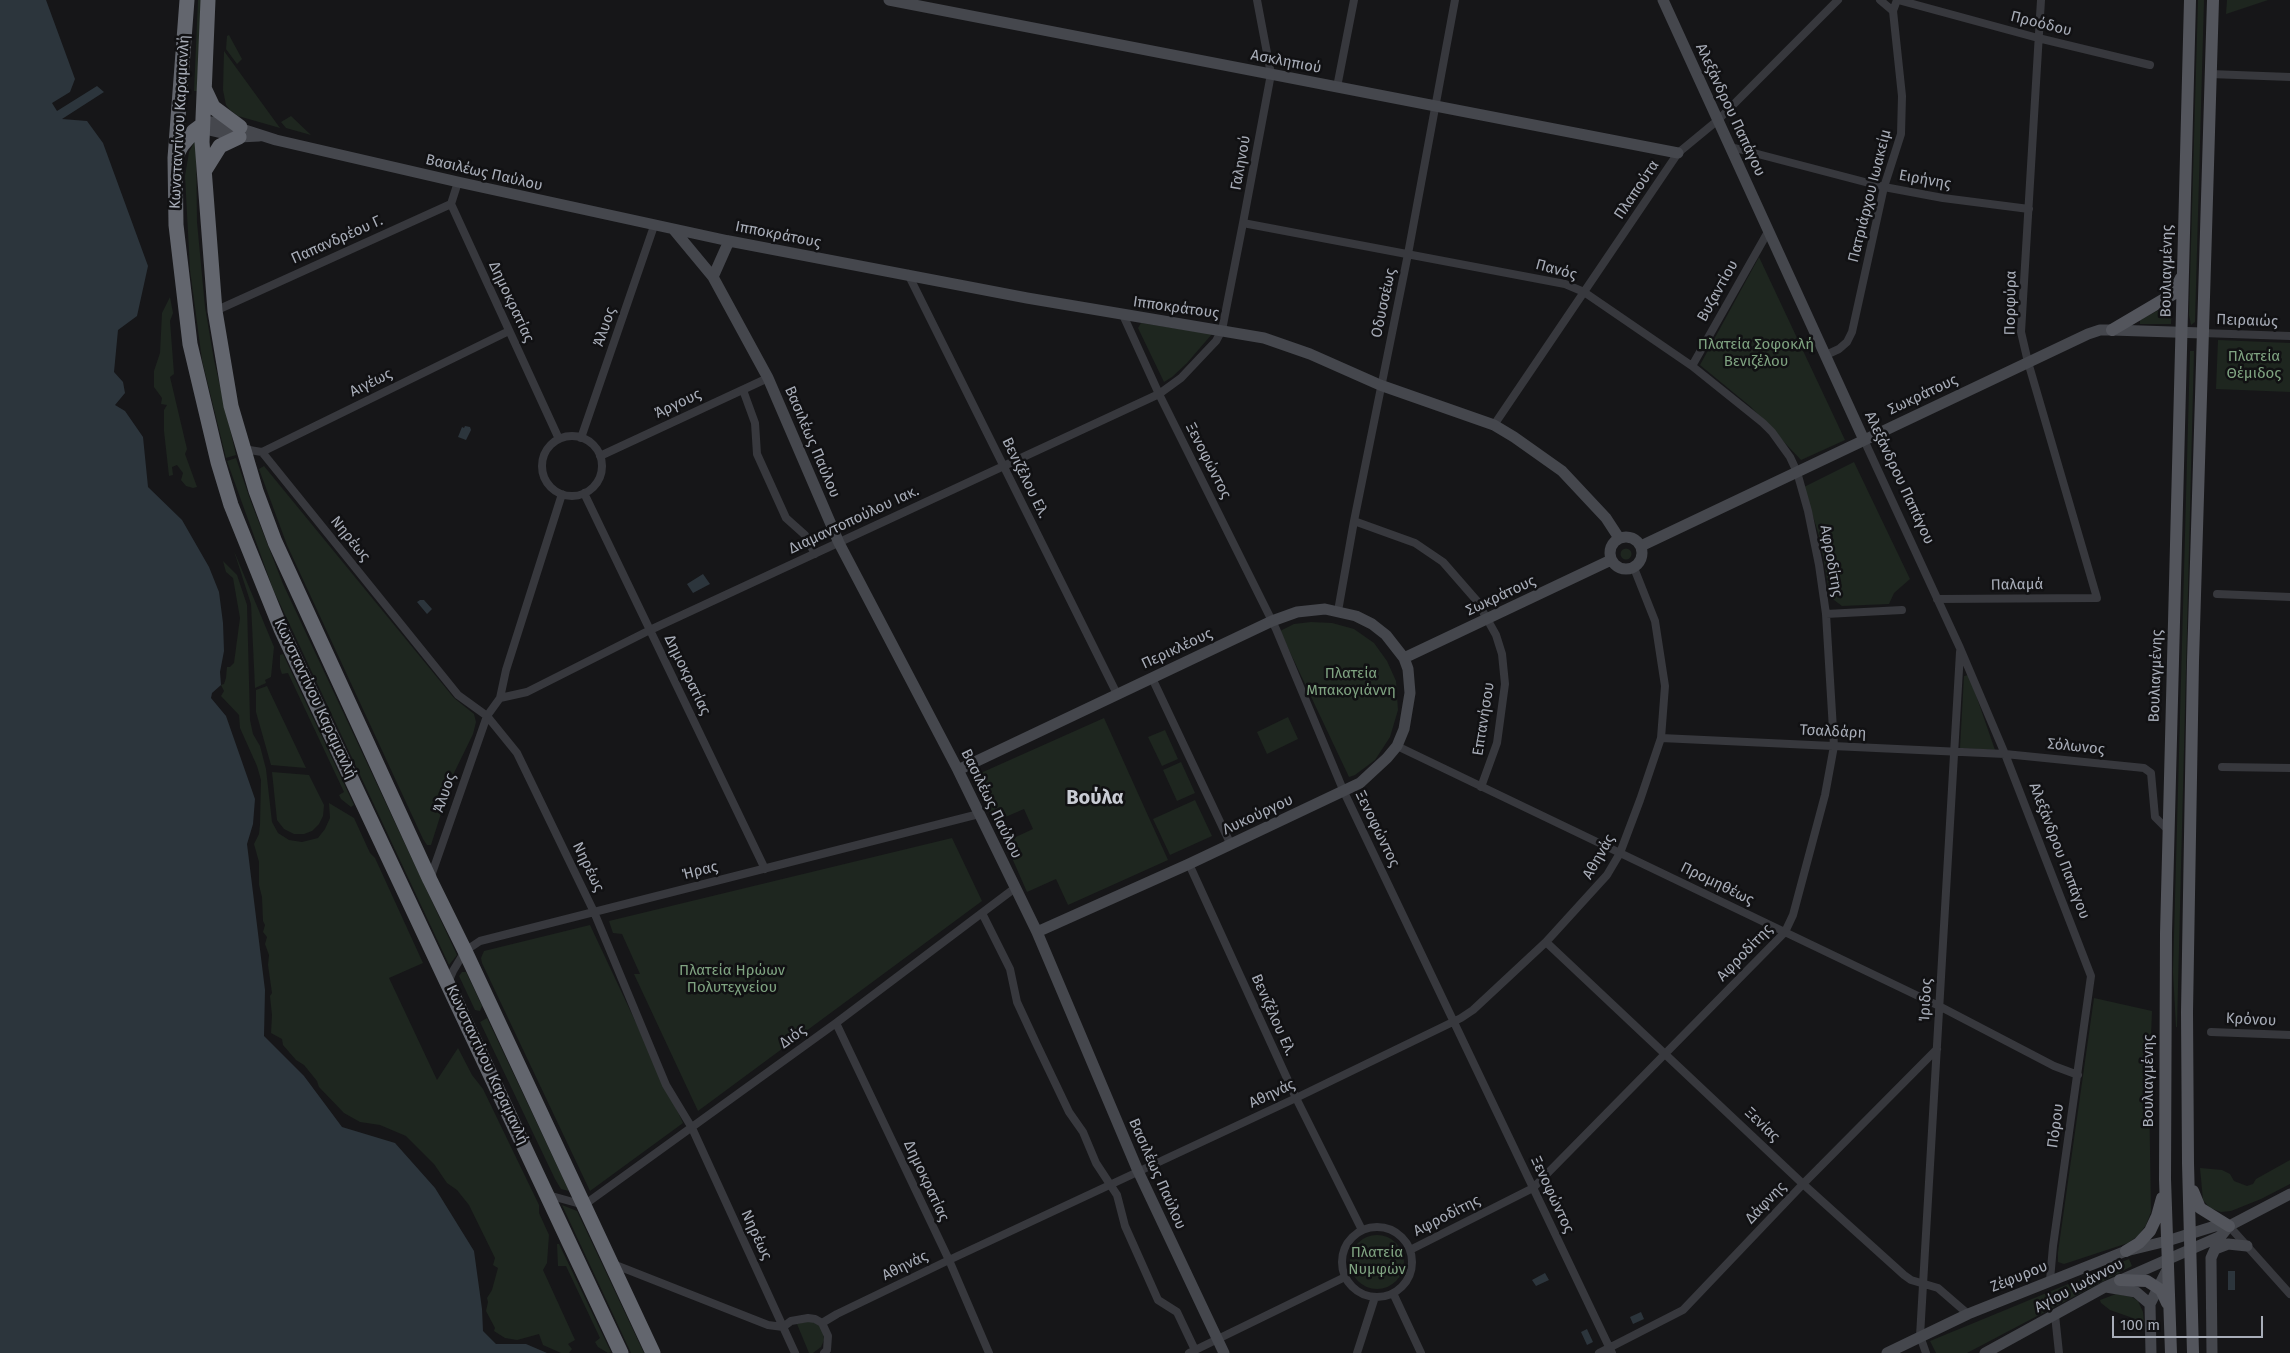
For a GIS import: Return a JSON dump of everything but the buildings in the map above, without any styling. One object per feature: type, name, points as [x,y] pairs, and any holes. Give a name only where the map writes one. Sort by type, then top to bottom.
[{"type":"highway","name":"Κωνσταντίνου Καραμανλή","points":[[187,0],[175,158],[176,225],[189,334],[209,428],[231,504],[281,629],[621,1353]]},
{"type":"highway","name":"Κωνσταντίνου Καραμανλή","points":[[208,0],[202,126],[215,311],[231,406],[243,449],[275,542],[430,880],[653,1353]]},
{"type":"highway","points":[[204,86],[213,107],[240,132],[220,146],[205,174]]},
{"type":"highway","points":[[175,158],[182,144],[194,131],[202,126],[188,112],[179,89]]},
{"type":"main road","name":"Βουλιαγμένης","points":[[2170,1353],[2165,1178],[2165,1020],[2168,830],[2190,0]]},
{"type":"main road","points":[[2193,1353],[2188,1164],[2187,1012],[2202,333],[2213,0]]},
{"type":"main road","points":[[2112,330],[2173,294],[2183,274]]},
{"type":"main road","points":[[2188,1164],[2195,1199],[2200,1208],[2229,1226]]},
{"type":"main road","points":[[2126,1251],[2145,1238],[2154,1224],[2165,1178]]},
{"type":"main road","points":[[2120,1280],[2140,1279],[2158,1288],[2167,1302],[2170,1325]]},
{"type":"street","name":"Ασκληπιού","points":[[889,0],[914,2],[1678,153]]},
{"type":"street","name":"Γαληνού","points":[[1222,330],[1271,74],[1257,0]]},
{"type":"street","points":[[1337,87],[1354,0]]},
{"type":"street","name":"Οδυσσέως","points":[[1338,611],[1380,385],[1408,254],[1455,0]]},
{"type":"street","name":"Αλεξάνδρου Παπάγου","points":[[1664,0],[1960,648],[2005,754],[2091,976]]},
{"type":"street","name":"Πλαπούτα","points":[[1494,425],[1678,153],[1718,120],[1838,0]]},
{"type":"street","points":[[1880,0],[1893,11]]},
{"type":"street","name":"Πατριάρχου Ιωακείμ","points":[[1826,355],[1839,349],[1847,342],[1852,332],[1884,187],[1901,134],[1902,96],[1893,11],[1897,0]]},
{"type":"street","name":"Προόδου","points":[[1897,0],[2150,66]]},
{"type":"street","name":"Πορφύρα","points":[[2041,0],[2021,332],[2028,362],[2097,598]]},
{"type":"street","points":[[2210,74],[2290,77]]},
{"type":"street","name":"Βασιλέως Παύλου","points":[[202,126],[210,122],[220,122],[240,132],[674,230],[713,277],[768,378],[839,542],[958,770],[1037,932],[1138,1172],[1224,1353]]},
{"type":"street","name":"Ειρήνης","points":[[1731,147],[1884,187],[1943,198],[2029,210]]},
{"type":"street","points":[[451,204],[458,182]]},
{"type":"street","name":"Παπανδρέου Γ.","points":[[215,311],[451,204]]},
{"type":"street","name":"Δημοκρατίας","points":[[451,204],[560,439]]},
{"type":"street","name":"Πανός","points":[[1244,223],[1565,284],[1584,292],[1692,366],[1763,423],[1782,445],[1797,472]]},
{"type":"street","name":"Άλυος","points":[[581,438],[654,226]]},
{"type":"street","name":"Ιπποκράτους","points":[[674,230],[1123,315],[1222,330],[1264,338],[1292,347],[1380,385],[1494,425],[1542,454],[1562,471],[1606,518],[1619,538]]},
{"type":"street","name":"Βυζαντίου","points":[[1692,366],[1769,230]]},
{"type":"street","points":[[713,277],[729,241]]},
{"type":"street","name":"Βενιζέλου Ελ.","points":[[908,274],[1117,694]]},
{"type":"street","name":"Ξενοφώντος","points":[[1123,315],[1159,394],[1272,621],[1344,792],[1610,1351]]},
{"type":"street","name":"Διαμαντοπούλου Ιακ.","points":[[500,698],[527,692],[650,630],[1159,394],[1182,378],[1216,341],[1222,330]]},
{"type":"street","name":"Σωκράτους","points":[[1640,546],[2088,334],[2100,330],[2202,333]]},
{"type":"street","name":"Αιγέως","points":[[262,452],[509,331]]},
{"type":"street","name":"Πειραιώς","points":[[2202,333],[2290,336]]},
{"type":"street","name":"Άργους","points":[[600,456],[768,378]]},
{"type":"street","points":[[743,390],[755,423],[757,454],[786,518],[805,535],[814,554]]},
{"type":"street","points":[[566,437],[581,438],[596,448],[600,456],[601,473],[592,488],[584,493],[577,495],[562,494],[546,481],[542,462],[551,445],[560,439],[566,437]]},
{"type":"street","points":[[243,449],[262,452]]},
{"type":"street","name":"Νηρέως","points":[[262,452],[458,695],[487,716],[517,753],[594,912],[666,1086],[692,1128],[795,1353]]},
{"type":"street","name":"Αφροδίτης","points":[[1410,1250],[1533,1188],[1667,1054],[1784,932],[1793,915],[1826,795],[1834,746],[1826,614],[1819,565],[1797,472]]},
{"type":"street","name":"Δημοκρατίας","points":[[584,493],[765,868]]},
{"type":"street","points":[[487,716],[500,698],[506,670],[562,494]]},
{"type":"street","name":"Επτανήσου","points":[[1354,521],[1415,543],[1443,562],[1471,593],[1488,618],[1502,654],[1505,684],[1497,743],[1481,786]]},
{"type":"street","points":[[1629,537],[1640,546],[1642,558],[1634,568],[1621,569],[1611,560],[1612,545],[1619,538],[1629,537]]},
{"type":"street","name":"Σωκράτους","points":[[1404,658],[1611,560]]},
{"type":"street","name":"Αθηνάς","points":[[822,1323],[949,1260],[1296,1098],[1473,1010],[1546,942],[1595,890],[1620,853],[1661,738],[1665,703],[1655,621],[1634,568]]},
{"type":"street","points":[[2217,594],[2290,597]]},
{"type":"street","name":"Παλαμά","points":[[1937,599],[2097,598]]},
{"type":"street","name":"Περικλέους","points":[[958,770],[1272,621],[1297,612],[1311,610],[1338,611],[1356,616],[1372,624],[1393,642],[1404,658]]},
{"type":"street","points":[[1826,614],[1902,610]]},
{"type":"street","name":"Ίριδος","points":[[1926,1353],[1920,1336],[1960,648]]},
{"type":"street","name":"Λυκούργου","points":[[1037,932],[1190,864],[1344,792],[1372,774],[1397,746],[1406,721],[1409,700],[1408,669],[1404,658]]},
{"type":"street","points":[[1152,678],[1231,844]]},
{"type":"street","name":"Άλυος","points":[[430,880],[487,716]]},
{"type":"street","name":"Τσαλδάρη","points":[[1661,738],[2005,754]]},
{"type":"street","name":"Προμηθέως","points":[[1397,746],[1939,1006],[2054,1066],[2078,1075]]},
{"type":"street","name":"Σόλωνος","points":[[2005,754],[2144,768],[2151,774],[2155,818],[2168,830]]},
{"type":"street","points":[[2222,767],[2290,768]]},
{"type":"street","name":"Ήρας","points":[[465,951],[480,941],[979,814]]},
{"type":"street","name":"Βενιζέλου Ελ.","points":[[1190,864],[1296,1098],[1362,1230]]},
{"type":"street","name":"Διός","points":[[584,1206],[836,1023],[1015,888]]},
{"type":"street","points":[[982,913],[1010,969],[1017,1002],[1036,1043],[1069,1112],[1083,1132],[1096,1163],[1111,1184],[1120,1204],[1125,1226],[1158,1300],[1177,1312],[1192,1352],[1345,1277]]},
{"type":"street","name":"Ξενίας","points":[[1546,942],[1803,1184],[1904,1275],[1938,1288],[1968,1314]]},
{"type":"street","points":[[448,983],[465,951]]},
{"type":"street","name":"Πόρου","points":[[2050,1280],[2053,1246],[2091,976]]},
{"type":"street","name":"Δημοκρατίας","points":[[836,1023],[949,1260],[988,1353]]},
{"type":"street","name":"Κρόνου","points":[[2211,1032],[2290,1035]]},
{"type":"street","name":"Δάφνης","points":[[1599,1353],[1610,1351],[1683,1310],[1803,1184],[1937,1049]]},
{"type":"street","points":[[2290,1194],[2229,1226],[2290,1294]]},
{"type":"street","points":[[548,1195],[584,1206]]},
{"type":"street","name":"Ζέφυρου","points":[[1887,1353],[1968,1314],[2126,1251],[2168,1242],[2214,1226],[2229,1226]]},
{"type":"street","name":"Αγίου Ιωάννου","points":[[1985,1353],[2105,1287],[2168,1263],[2190,1249],[2221,1236],[2229,1226]]},
{"type":"street","points":[[1378,1227],[1393,1231],[1402,1238],[1410,1250],[1412,1262],[1409,1275],[1403,1286],[1393,1293],[1375,1297],[1357,1291],[1345,1277],[1342,1257],[1345,1246],[1351,1238],[1362,1230],[1378,1227]]},
{"type":"street","points":[[2212,1353],[2211,1258],[2215,1250],[2228,1244],[2247,1246]]},
{"type":"street","points":[[2151,1353],[2150,1304],[2168,1263]]},
{"type":"street","points":[[611,1264],[768,1325],[783,1327],[791,1321],[808,1318],[815,1319],[822,1323],[828,1336],[826,1351],[836,1353]]},
{"type":"street","points":[[2105,1287],[2136,1292],[2150,1304]]},
{"type":"street","points":[[1393,1293],[1421,1353]]},
{"type":"street","points":[[1357,1353],[1375,1297]]},
{"type":"street","points":[[2055,1315],[2059,1353]]},
{"type":"green space","points":[[198,0],[201,0],[197,91],[194,91]]},
{"type":"green space","points":[[2198,0],[2204,0],[2195,322],[2191,325],[2189,315]]},
{"type":"green space","points":[[2227,0],[2268,0],[2226,14]]},
{"type":"green space","points":[[229,35],[242,59],[237,64],[226,49],[227,36]]},
{"type":"green space","points":[[224,51],[280,128],[238,116],[226,105],[223,90]]},
{"type":"green space","points":[[291,116],[311,135],[286,128],[281,122]]},
{"type":"green space","points":[[196,139],[197,222],[205,307],[214,360],[236,455],[226,458],[202,360],[190,270],[185,176],[189,152]]},
{"type":"green space","name":"Πλατεία Σοφοκλή Βενιζέλου","points":[[1759,257],[1845,440],[1801,460],[1751,407],[1700,365]]},
{"type":"green space","points":[[170,297],[173,313],[170,321],[174,374],[170,377],[187,449],[185,454],[197,487],[193,488],[186,486],[181,480],[183,473],[177,465],[172,467],[173,475],[169,476],[164,431],[164,410],[167,405],[161,404],[162,398],[154,387],[154,371],[160,353],[162,313]]},
{"type":"green space","points":[[2172,303],[2171,324],[2140,324],[2140,320]]},
{"type":"green space","points":[[1141,323],[1212,334],[1187,363],[1164,382],[1138,328]]},
{"type":"green space","name":"Πλατεία Θέμιδος","points":[[2218,340],[2290,343],[2290,392],[2216,389]]},
{"type":"green space","points":[[2190,351],[2194,351],[2176,1027],[2173,972]]},
{"type":"green space","points":[[236,458],[283,584],[457,955],[449,965],[273,589],[227,461]]},
{"type":"green space","points":[[1854,462],[1910,579],[1894,593],[1889,604],[1842,606],[1830,597],[1820,539],[1804,487]]},
{"type":"green space","points":[[264,466],[454,698],[474,714],[476,722],[473,734],[454,773],[431,845],[427,845],[423,839],[287,545],[259,469]]},
{"type":"green space","points":[[1626,548],[1632,554],[1626,560],[1620,554]]},
{"type":"green space","points":[[234,551],[274,647],[271,677],[265,680],[266,683],[255,688],[251,604]]},
{"type":"green space","points":[[223,561],[237,575],[247,605],[250,720],[266,769],[272,822],[278,833],[289,840],[302,842],[318,838],[325,829],[330,818],[329,803],[354,818],[370,853],[375,858],[423,963],[389,978],[437,1080],[458,1048],[472,1075],[483,1089],[539,1205],[539,1213],[549,1235],[547,1263],[543,1270],[575,1340],[568,1344],[572,1349],[569,1353],[561,1353],[543,1345],[539,1334],[517,1340],[505,1338],[494,1331],[495,1328],[486,1311],[487,1298],[492,1290],[498,1268],[493,1265],[495,1258],[469,1205],[457,1190],[447,1183],[434,1164],[406,1136],[380,1125],[360,1122],[344,1113],[319,1087],[317,1081],[304,1065],[296,1060],[283,1045],[282,1039],[271,1033],[270,996],[272,993],[268,965],[269,955],[265,944],[267,937],[263,932],[265,925],[259,885],[259,862],[254,844],[259,834],[261,780],[257,766],[240,728],[239,715],[221,696],[224,691],[221,685],[224,684],[226,678],[227,667],[234,663],[240,618],[233,578],[226,572]]},
{"type":"green space","name":"Πλατεία Μπακογιάννη","points":[[1311,622],[1332,623],[1354,629],[1374,643],[1387,661],[1396,681],[1398,710],[1390,737],[1375,760],[1355,775],[1349,777],[1280,631],[1294,624]]},
{"type":"green space","points":[[283,654],[354,805],[351,807],[339,795],[344,792],[288,673],[282,674],[280,655]]},
{"type":"green space","points":[[1969,675],[1995,750],[1960,748],[1964,676]]},
{"type":"green space","points":[[267,686],[306,768],[271,765],[256,712],[256,690]]},
{"type":"green space","points":[[1288,717],[1298,739],[1267,754],[1257,732]]},
{"type":"green space","points":[[1104,718],[1168,860],[1068,905],[1056,879],[1027,892],[1005,842],[1033,829],[1024,809],[994,822],[974,776]]},
{"type":"green space","points":[[1165,730],[1178,759],[1162,766],[1148,737]]},
{"type":"green space","points":[[1181,762],[1195,793],[1177,801],[1163,770]]},
{"type":"green space","points":[[272,772],[309,775],[324,805],[323,816],[319,824],[312,831],[304,834],[294,834],[284,829],[277,820]]},
{"type":"green space","points":[[1195,800],[1212,836],[1170,855],[1153,819]]},
{"type":"green space","name":"Πλατεία Ηρώων Πολυτεχνείου","points":[[952,838],[982,901],[698,1111],[634,974],[640,974],[622,934],[613,933],[609,921]]},
{"type":"green space","points":[[590,925],[683,1123],[590,1191],[481,958],[484,951]]},
{"type":"green space","points":[[462,972],[466,972],[482,1006],[480,1011],[475,1010],[459,976]]},
{"type":"green space","points":[[2094,998],[2152,1011],[2149,1089],[2151,1212],[2146,1225],[2138,1236],[2128,1243],[2064,1264],[2058,1262],[2058,1252]]},
{"type":"green space","points":[[487,1018],[569,1191],[561,1189],[555,1179],[480,1022]]},
{"type":"green space","points":[[2290,1160],[2290,1184],[2261,1199],[2231,1211],[2221,1212],[2210,1208],[2203,1200],[2200,1168],[2222,1170],[2230,1174],[2234,1181],[2247,1186]]},
{"type":"green space","points":[[562,1205],[577,1211],[644,1353],[631,1353]]},
{"type":"green space","name":"Πλατεία Νυμφών","points":[[1372,1235],[1382,1235],[1392,1239],[1400,1247],[1404,1262],[1400,1277],[1392,1285],[1382,1289],[1372,1289],[1362,1285],[1354,1277],[1350,1267],[1350,1257],[1354,1247],[1362,1239]]},
{"type":"green space","points":[[557,1244],[559,1244],[611,1352],[608,1353],[598,1347],[595,1342],[600,1338],[566,1266],[558,1266]]},
{"type":"green space","points":[[2129,1259],[2132,1266],[1967,1353],[1936,1353],[1930,1341]]},
{"type":"green space","points":[[2116,1294],[2132,1297],[2138,1301],[2143,1312],[2144,1322],[2110,1310],[2101,1303],[2100,1300]]},
{"type":"green space","points":[[813,1322],[820,1326],[823,1332],[824,1340],[821,1347],[813,1353],[809,1353],[797,1324]]},
{"type":"shaded area","points":[[0,0],[46,0],[75,79],[70,92],[52,103],[57,111],[97,86],[104,92],[62,119],[87,121],[103,143],[148,266],[137,316],[118,330],[114,372],[123,382],[125,393],[115,405],[125,411],[143,437],[148,487],[182,520],[209,567],[219,592],[224,651],[220,672],[221,685],[212,693],[211,698],[226,716],[255,799],[253,824],[247,844],[265,990],[264,1036],[304,1076],[342,1127],[395,1143],[435,1188],[474,1251],[483,1331],[496,1344],[526,1344],[547,1353],[0,1353]]},
{"type":"shaded area","points":[[465,426],[470,427],[471,430],[466,440],[458,437],[462,427],[464,428]]},
{"type":"shaded area","points":[[703,574],[710,584],[693,593],[687,584]]},
{"type":"shaded area","points":[[424,600],[432,609],[427,614],[417,602]]},
{"type":"shaded area","points":[[2228,1271],[2235,1271],[2235,1290],[2228,1290]]},
{"type":"shaded area","points":[[1545,1273],[1549,1280],[1536,1286],[1532,1280]]},
{"type":"shaded area","points":[[1641,1312],[1644,1319],[1633,1324],[1630,1317]]},
{"type":"shaded area","points":[[1587,1329],[1593,1342],[1587,1345],[1581,1332]]},
{"type":"district","name":"Βούλα","points":[[1095,798]]}]
